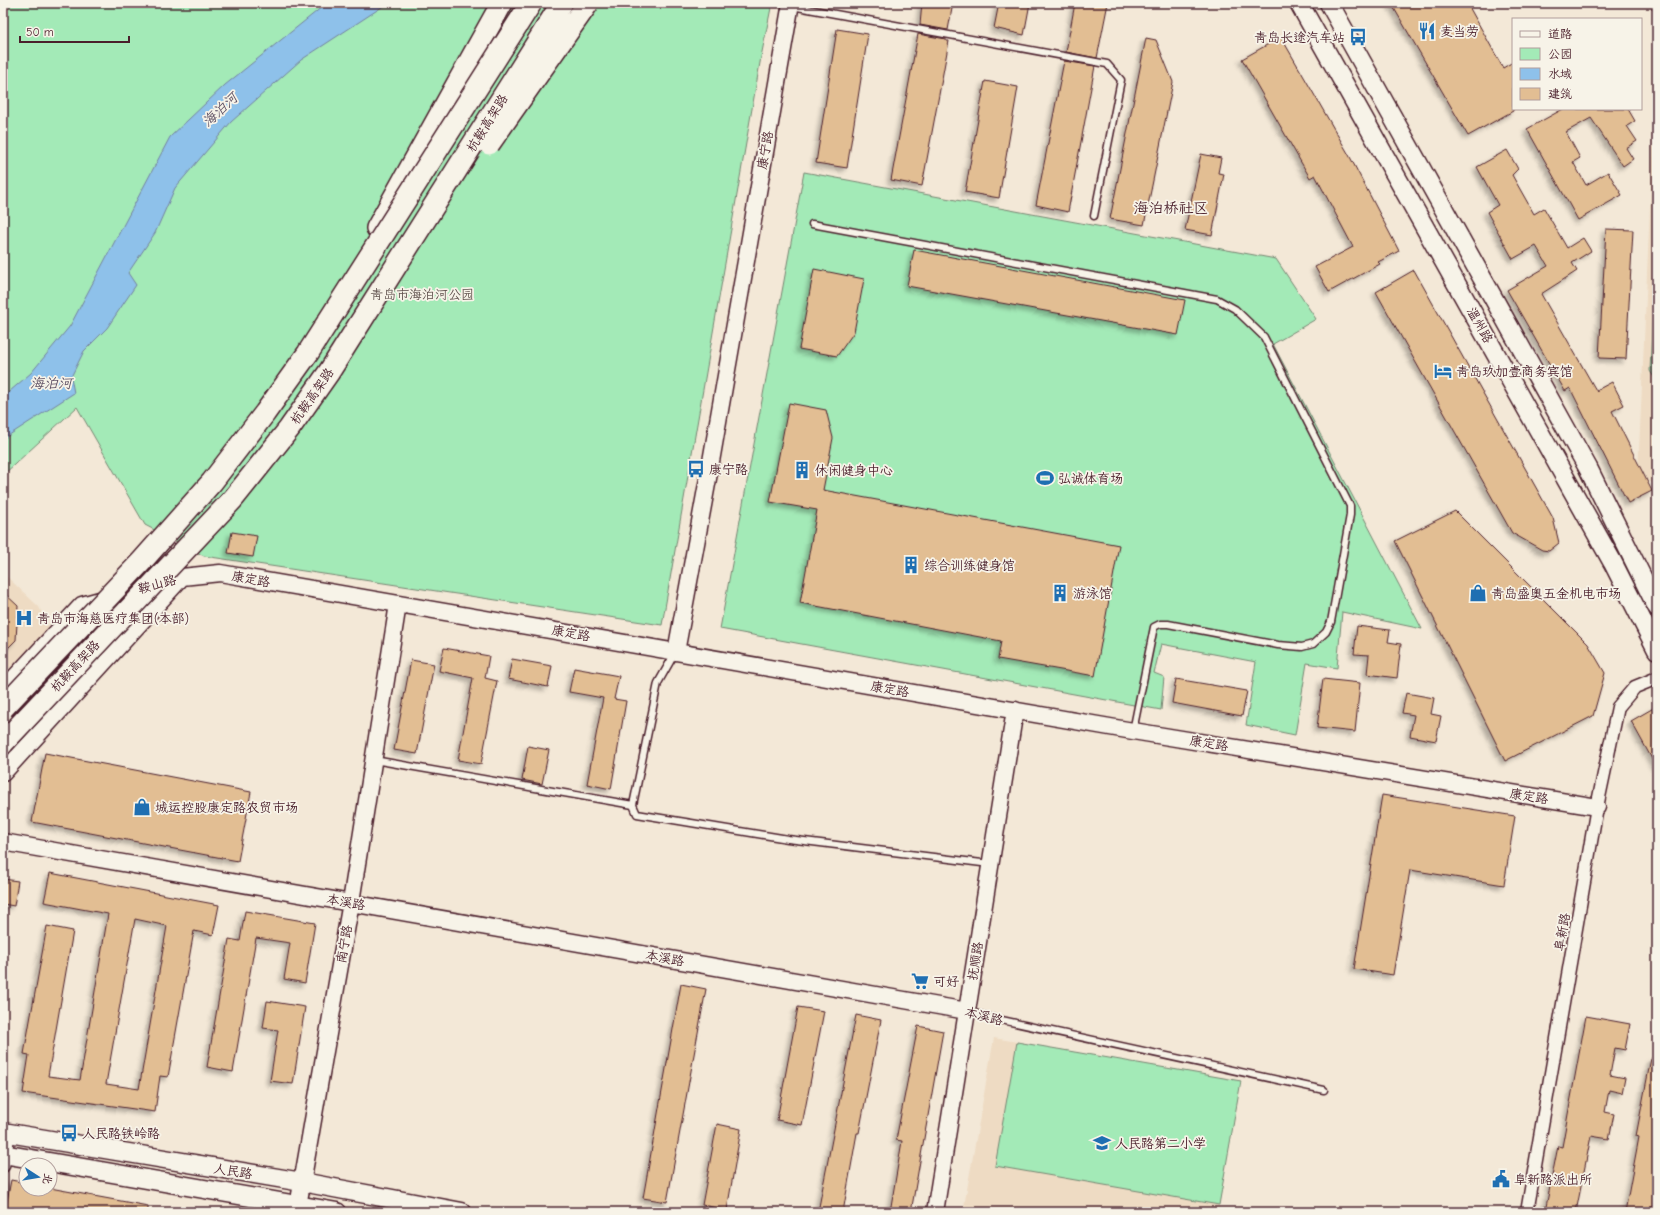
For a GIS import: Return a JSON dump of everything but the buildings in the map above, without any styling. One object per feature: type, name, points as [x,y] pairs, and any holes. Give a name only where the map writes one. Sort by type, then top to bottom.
[{"type":"highway","points":[[308,353],[502,3]]},
{"type":"highway","name":"杭鞍高架路","points":[[3,708],[142,561],[212,482],[308,353],[531,3]]},
{"type":"highway","name":"杭鞍高架路","points":[[3,743],[233,499],[289,429],[330,372],[562,3]]},
{"type":"highway","points":[[330,372],[588,3]]},
{"type":"main road","name":"温州路","points":[[1299,3],[1613,563],[1657,650]]},
{"type":"main road","name":"温州路","points":[[1329,3],[1588,468],[1657,607]]},
{"type":"main road","name":"人民路","points":[[6,1132],[302,1182],[462,1212]]},
{"type":"main road","name":"人民路","points":[[4,1158],[297,1209],[337,1212]]},
{"type":"street","name":"康宁路","points":[[676,652],[709,473],[790,4]]},
{"type":"street","name":"康定路","points":[[182,577],[220,573],[1015,710],[1598,807]]},
{"type":"street","name":"鞍山路","points":[[3,690],[82,605],[182,577]]},
{"type":"street","name":"鞍山路","points":[[3,773],[182,577]]},
{"type":"street","name":"南宁路","points":[[297,1209],[351,902],[398,604]]},
{"type":"street","name":"阜新路","points":[[1527,1212],[1598,807],[1618,707],[1635,687],[1657,678]]},
{"type":"street","name":"抚顺路","points":[[935,1212],[1015,710]]},
{"type":"street","name":"本溪路","points":[[3,842],[967,1011]]},
{"type":"street","points":[[4,1158],[6,1132]]},
{"type":"lane","points":[[790,4],[1107,64],[1121,80],[1094,216]]},
{"type":"lane","points":[[812,224],[1217,300],[1235,309],[1264,337],[1350,506],[1350,515],[1331,622],[1319,640],[1302,647],[1278,645],[1168,624],[1160,624],[1154,627],[1133,730]]},
{"type":"lane","points":[[676,652],[658,683],[633,805],[637,814],[780,838],[991,864]]},
{"type":"lane","points":[[374,760],[633,805]]},
{"type":"lane","name":"本溪路","points":[[967,1011],[997,1019],[1324,1090]]},
{"type":"shaded area","points":[[1657,52],[1657,486],[1638,474]]},
{"type":"shaded area","name":"青岛市海慈医疗集团(本部)","points":[[3,573],[39,607],[49,628],[3,675]]},
{"type":"shaded area","name":"人民路第二小学","points":[[994,1038],[1241,1081],[1218,1212],[963,1212]]},
{"type":"green space","name":"青岛市海泊河公园","points":[[3,3],[772,3],[761,57],[662,625],[204,556],[145,525],[77,407],[3,475]]},
{"type":"green space","name":"弘诚体育场","points":[[804,172],[1276,259],[1316,319],[1273,344],[1422,629],[1342,612],[1337,668],[1307,663],[1295,735],[1246,725],[1256,662],[1161,644],[1154,673],[1164,677],[1161,710],[720,629]]},
{"type":"green space","points":[[1657,225],[1657,382],[1650,371]]},
{"type":"green space","name":"人民路第二小学","points":[[1017,1042],[1241,1081],[1219,1205],[995,1166]]},
{"type":"water","name":"海泊河","points":[[327,3],[388,3],[301,60],[231,122],[175,188],[155,233],[128,273],[136,285],[107,328],[84,351],[71,377],[74,393],[3,439],[3,397],[31,373],[70,326],[170,137],[225,85]]},
{"type":"place","name":"麦当劳","points":[[1427,31]]},
{"type":"place","name":"青岛长途汽车站","points":[[1358,37]]},
{"type":"place","name":"青岛玖加壹商务宾馆","points":[[1443,371]]},
{"type":"place","name":"康宁路","points":[[696,469]]},
{"type":"place","name":"休闲健身中心","points":[[802,470]]},
{"type":"place","name":"弘诚体育场","points":[[1045,478]]},
{"type":"place","name":"综合训练健身馆","points":[[911,565]]},
{"type":"place","name":"游泳馆","points":[[1060,593]]},
{"type":"place","name":"青岛盛奥五金机电市场","points":[[1478,593]]},
{"type":"place","name":"青岛市海慈医疗集团(本部)","points":[[24,618]]},
{"type":"place","name":"城运控股康定路农贸市场","points":[[142,807]]},
{"type":"place","name":"可好","points":[[920,981]]},
{"type":"place","name":"人民路铁岭路","points":[[69,1133]]},
{"type":"place","name":"人民路第二小学","points":[[1102,1143]]},
{"type":"place","name":"阜新路派出所","points":[[1501,1179]]},
{"type":"district","name":"海泊桥社区","points":[[1171,208]]}]
